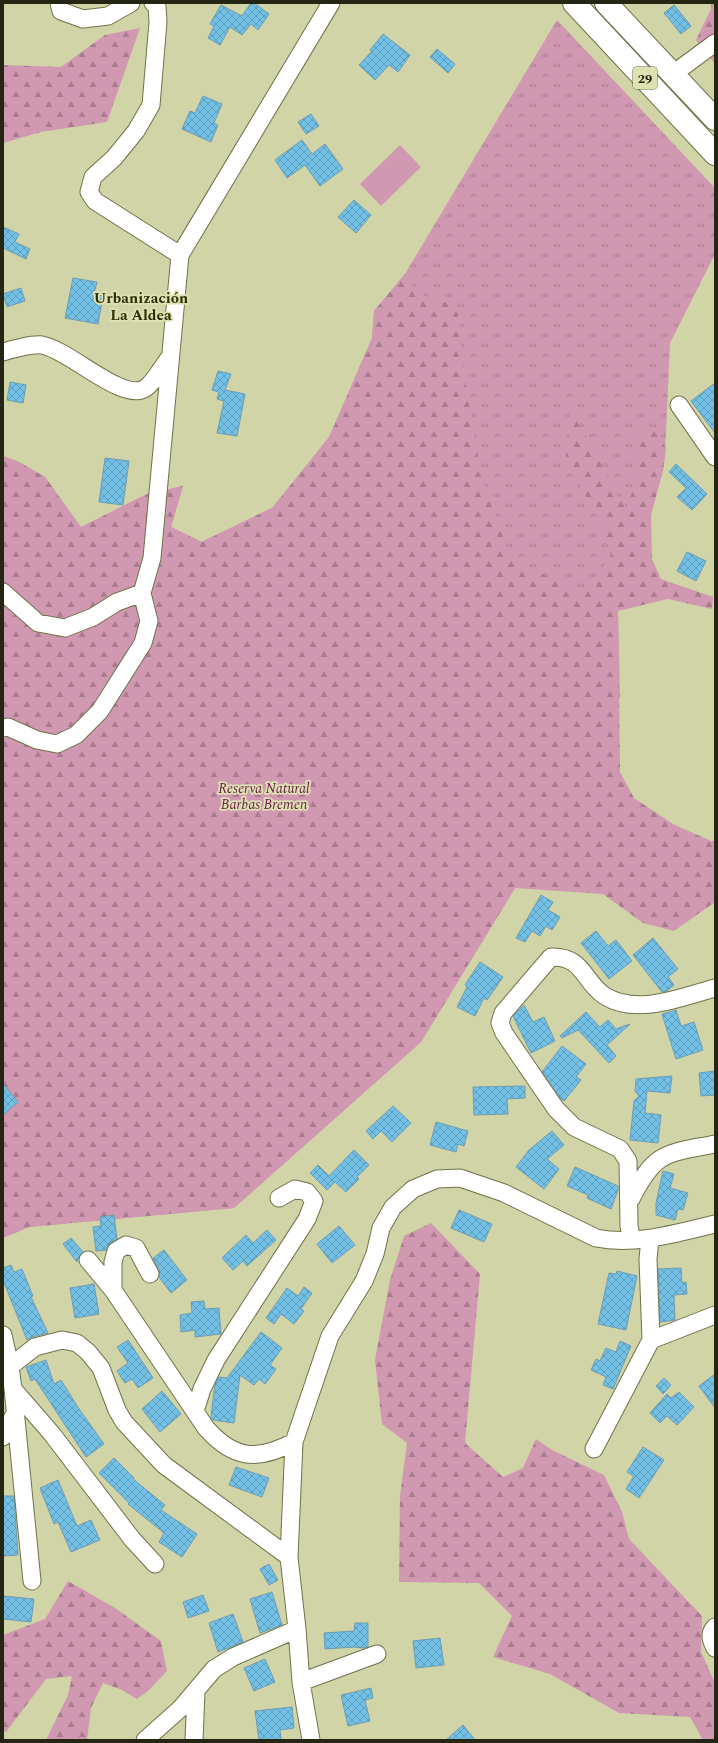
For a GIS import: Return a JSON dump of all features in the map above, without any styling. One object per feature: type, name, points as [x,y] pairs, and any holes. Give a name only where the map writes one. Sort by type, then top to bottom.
[{"type":"highway","name":"29","points":[[574,3],[715,154]]},
{"type":"highway","name":"29","points":[[606,3],[715,119]]},
{"type":"street","points":[[59,3],[62,11],[82,19],[108,16],[131,3]]},
{"type":"street","points":[[153,3],[157,6],[158,22],[151,105],[136,131],[114,158],[93,177],[89,192],[95,201],[180,255]]},
{"type":"street","points":[[3,728],[8,727],[37,740],[57,744],[76,735],[100,711],[143,643],[149,621],[142,593],[152,558],[169,358],[180,255],[331,3]]},
{"type":"street","points":[[673,74],[715,43]]},
{"type":"street","points":[[3,352],[12,349],[42,345],[65,356],[120,388],[137,392],[146,388],[169,358]]},
{"type":"street","points":[[679,405],[715,457]]},
{"type":"street","points":[[3,592],[38,623],[65,628],[94,616],[117,602],[142,593]]},
{"type":"street","points":[[632,1240],[629,1226],[628,1161],[620,1149],[574,1127],[556,1109],[504,1033],[500,1023],[503,1014],[551,957],[563,957],[574,963],[605,996],[618,1002],[648,1005],[715,988]]},
{"type":"street","points":[[629,1202],[645,1173],[656,1160],[670,1153],[715,1144]]},
{"type":"street","points":[[310,1740],[301,1682],[290,1557],[294,1442],[330,1336],[364,1281],[375,1254],[381,1228],[393,1207],[413,1189],[436,1179],[460,1178],[504,1193],[596,1238],[613,1242],[650,1239],[715,1224]]},
{"type":"street","points":[[195,1411],[202,1389],[216,1360],[307,1219],[314,1201],[308,1192],[295,1189],[279,1198]]},
{"type":"street","points":[[594,1449],[651,1340],[648,1259],[650,1239]]},
{"type":"street","points":[[113,1290],[113,1262],[116,1252],[126,1245],[136,1248],[150,1274]]},
{"type":"street","points":[[88,1260],[113,1290],[195,1411],[218,1441],[232,1450],[247,1455],[262,1454],[278,1450],[294,1442]]},
{"type":"street","points":[[651,1340],[715,1315]]},
{"type":"street","points":[[3,1336],[6,1369],[13,1389],[32,1581]]},
{"type":"street","points":[[6,1369],[35,1347],[62,1340],[77,1343],[88,1352],[101,1368],[117,1410],[124,1422],[164,1465],[290,1557]]},
{"type":"street","points":[[13,1389],[52,1434],[128,1533],[155,1564]]},
{"type":"street","points":[[3,1437],[15,1413]]},
{"type":"street","points":[[715,1627],[712,1630],[711,1641],[715,1648]]},
{"type":"street","points":[[145,1740],[181,1708],[214,1669],[233,1657],[297,1629]]},
{"type":"street","points":[[301,1682],[377,1654]]},
{"type":"street","points":[[194,1740],[196,1692]]},
{"type":"green space","points":[[711,3],[715,3],[715,64],[696,40],[711,9]]},
{"type":"green space","name":"Reserva Natural Barbas Bremen","points":[[557,20],[715,188],[715,254],[670,343],[663,470],[618,611],[620,697],[515,888],[421,1042],[234,1208],[29,1227],[3,1238],[3,456],[19,462],[45,477],[81,527],[147,494],[183,486],[171,527],[201,542],[272,508],[329,437],[372,338],[374,311],[405,274]]},
{"type":"green space","points":[[140,28],[107,122],[41,132],[3,143],[3,65],[61,67],[105,35]]},
{"type":"green space","points":[[400,145],[421,167],[381,206],[360,184]]},
{"type":"green space","name":"Reserva Natural Barbas Bremen","points":[[405,274],[416,293],[457,306],[465,380],[482,478],[509,553],[583,598],[611,555],[601,524],[566,460],[570,410],[597,455],[617,495],[626,509],[638,477],[634,426],[657,431],[666,448],[663,471],[651,515],[652,559],[661,579],[713,597],[712,609],[668,599],[618,611],[620,772],[634,798],[673,824],[711,841],[715,841],[715,902],[674,931],[643,923],[603,894],[515,888],[421,1042],[234,1208],[29,1227],[3,1238],[3,456],[19,462],[45,477],[81,527],[147,494],[183,486],[171,527],[202,542],[272,508],[329,438],[372,338],[374,311]]},
{"type":"green space","points":[[431,1223],[480,1274],[465,1443],[503,1477],[523,1468],[536,1439],[552,1450],[604,1475],[622,1512],[629,1539],[702,1616],[701,1652],[715,1683],[715,1740],[703,1740],[690,1717],[619,1713],[550,1674],[493,1657],[512,1616],[479,1583],[399,1582],[400,1496],[407,1443],[382,1424],[375,1360],[390,1280],[404,1236]]},
{"type":"green space","points":[[68,1581],[115,1608],[161,1641],[167,1671],[148,1691],[137,1699],[122,1690],[103,1683],[91,1708],[87,1740],[46,1740],[68,1695],[72,1676],[46,1679],[6,1732],[3,1731],[3,1635],[45,1619]]},
{"type":"building","points":[[251,3],[254,3],[269,14],[258,30],[251,24],[242,35],[230,27],[220,45],[208,38],[214,26],[210,24],[221,5],[242,16]]},
{"type":"building","points":[[674,5],[691,26],[681,34],[664,13]]},
{"type":"building","points":[[383,34],[410,55],[398,72],[389,65],[375,80],[359,65],[372,51],[370,50]]},
{"type":"building","points":[[437,49],[455,64],[448,73],[430,57]]},
{"type":"building","points":[[203,96],[222,104],[214,123],[218,125],[211,142],[182,129],[190,111],[195,113]]},
{"type":"building","points":[[311,114],[319,126],[306,134],[298,122]]},
{"type":"building","points":[[302,140],[312,154],[325,144],[343,169],[320,186],[305,165],[287,178],[275,160]]},
{"type":"building","points":[[354,200],[371,215],[356,233],[338,217]]},
{"type":"building","points":[[3,227],[19,234],[15,242],[30,249],[26,259],[3,248]]},
{"type":"building","points":[[73,278],[97,282],[94,294],[103,296],[98,324],[65,318]]},
{"type":"building","points":[[21,288],[25,301],[7,307],[3,294]]},
{"type":"building","points":[[218,371],[231,374],[225,390],[245,394],[237,436],[217,433],[224,401],[217,399],[219,392],[212,390]]},
{"type":"building","points":[[10,382],[26,385],[23,403],[7,400]]},
{"type":"building","points":[[715,383],[715,433],[691,401]]},
{"type":"building","points":[[105,458],[129,461],[123,505],[99,502]]},
{"type":"building","points":[[676,464],[707,494],[692,510],[677,497],[686,488],[669,472]]},
{"type":"building","points":[[687,552],[706,561],[696,581],[677,571]]},
{"type":"building","points":[[541,895],[553,902],[548,910],[560,917],[552,930],[546,926],[540,936],[532,931],[525,942],[516,938]]},
{"type":"building","points":[[596,931],[608,946],[616,940],[632,961],[609,979],[581,943]]},
{"type":"building","points":[[653,938],[678,969],[668,977],[674,985],[667,991],[662,992],[633,955]]},
{"type":"building","points":[[480,962],[503,977],[487,1000],[484,998],[475,1016],[457,1007],[467,987],[465,985]]},
{"type":"building","points":[[524,1005],[533,1022],[544,1017],[555,1041],[531,1053],[513,1016]]},
{"type":"building","points":[[676,1010],[681,1026],[694,1022],[703,1050],[676,1059],[662,1014]]},
{"type":"building","points":[[586,1012],[600,1027],[608,1020],[616,1029],[630,1024],[607,1045],[616,1056],[609,1063],[578,1030],[562,1038],[560,1036]]},
{"type":"building","points":[[562,1046],[586,1064],[576,1077],[581,1080],[564,1101],[560,1098],[542,1072]]},
{"type":"building","points":[[715,1071],[715,1095],[701,1096],[699,1073]]},
{"type":"building","points":[[672,1076],[670,1093],[647,1091],[645,1113],[661,1115],[658,1143],[630,1140],[634,1101],[639,1096],[635,1091],[636,1079]]},
{"type":"building","points":[[3,1084],[18,1102],[3,1115]]},
{"type":"building","points":[[525,1086],[525,1098],[507,1099],[508,1114],[474,1115],[473,1087]]},
{"type":"building","points":[[393,1106],[411,1123],[392,1142],[381,1131],[373,1139],[366,1131]]},
{"type":"building","points":[[436,1122],[468,1131],[464,1146],[458,1144],[456,1152],[430,1145]]},
{"type":"building","points":[[552,1131],[564,1145],[547,1159],[559,1169],[544,1189],[516,1167],[529,1150]]},
{"type":"building","points":[[354,1150],[369,1165],[357,1177],[359,1179],[346,1192],[335,1182],[327,1190],[310,1173],[318,1165],[329,1176]]},
{"type":"building","points":[[575,1167],[618,1186],[611,1209],[587,1198],[588,1195],[567,1186]]},
{"type":"building","points":[[663,1171],[674,1174],[670,1188],[688,1193],[683,1210],[678,1209],[675,1220],[656,1215],[656,1203]]},
{"type":"building","points":[[459,1210],[492,1224],[484,1242],[451,1228]]},
{"type":"building","points":[[114,1215],[117,1239],[110,1243],[106,1250],[96,1251],[93,1227],[101,1226],[100,1217]]},
{"type":"building","points":[[339,1226],[355,1245],[332,1263],[317,1244]]},
{"type":"building","points":[[267,1230],[276,1240],[247,1266],[243,1261],[233,1270],[222,1258],[246,1235],[253,1243]]},
{"type":"building","points":[[71,1238],[83,1252],[79,1256],[77,1262],[63,1244]]},
{"type":"building","points":[[164,1250],[187,1280],[171,1293],[159,1277],[159,1270],[153,1258]]},
{"type":"building","points":[[11,1265],[14,1272],[22,1269],[33,1296],[31,1297],[48,1333],[32,1337],[27,1340],[3,1280],[3,1268]]},
{"type":"building","points":[[681,1268],[682,1283],[686,1282],[687,1294],[674,1295],[675,1320],[660,1322],[658,1269]]},
{"type":"building","points":[[617,1271],[637,1276],[626,1330],[598,1324],[609,1273],[616,1274]]},
{"type":"building","points":[[94,1284],[99,1314],[75,1318],[70,1288]]},
{"type":"building","points":[[304,1287],[312,1293],[301,1309],[304,1311],[294,1324],[281,1314],[274,1324],[266,1318],[287,1288],[298,1296]]},
{"type":"building","points":[[204,1301],[205,1309],[219,1308],[221,1334],[195,1337],[195,1330],[181,1332],[180,1315],[192,1313],[191,1302]]},
{"type":"building","points":[[261,1332],[282,1348],[270,1365],[276,1369],[265,1384],[259,1379],[254,1385],[240,1375],[234,1423],[213,1420],[211,1417],[215,1384],[219,1377],[227,1378]]},
{"type":"building","points":[[128,1340],[153,1378],[138,1388],[132,1379],[125,1383],[117,1371],[128,1363],[117,1347]]},
{"type":"building","points":[[620,1341],[631,1346],[613,1389],[603,1385],[606,1377],[591,1370],[596,1359],[600,1361],[606,1348],[616,1352]]},
{"type":"building","points":[[46,1360],[54,1384],[61,1380],[77,1406],[104,1444],[86,1457],[35,1379],[31,1381],[26,1367]]},
{"type":"building","points":[[715,1374],[715,1408],[699,1386]]},
{"type":"building","points":[[664,1378],[671,1385],[663,1394],[656,1386]]},
{"type":"building","points":[[162,1391],[181,1414],[160,1432],[142,1409]]},
{"type":"building","points":[[679,1392],[694,1407],[677,1425],[667,1416],[660,1423],[650,1413],[667,1394],[671,1398]]},
{"type":"building","points":[[643,1447],[664,1460],[639,1498],[626,1489],[634,1476],[627,1472]]},
{"type":"building","points":[[114,1458],[134,1478],[133,1479],[165,1505],[161,1510],[197,1534],[182,1557],[159,1542],[164,1533],[128,1504],[129,1503],[99,1473]]},
{"type":"building","points":[[236,1467],[269,1478],[262,1497],[229,1485]]},
{"type":"building","points":[[58,1480],[77,1526],[91,1520],[100,1540],[71,1552],[58,1522],[54,1524],[40,1488]]},
{"type":"building","points":[[3,1496],[14,1496],[18,1555],[3,1556]]},
{"type":"building","points":[[269,1564],[278,1580],[269,1585],[260,1569]]},
{"type":"building","points":[[272,1592],[282,1625],[260,1633],[250,1599]]},
{"type":"building","points":[[203,1595],[209,1611],[188,1618],[183,1602]]},
{"type":"building","points":[[3,1596],[34,1599],[31,1622],[3,1619]]},
{"type":"building","points":[[233,1614],[243,1642],[218,1652],[209,1623]]},
{"type":"building","points":[[355,1623],[368,1623],[368,1647],[325,1649],[324,1633],[354,1631]]},
{"type":"building","points":[[440,1638],[444,1665],[416,1668],[413,1641]]},
{"type":"building","points":[[265,1659],[275,1682],[254,1691],[244,1668]]},
{"type":"building","points":[[371,1688],[373,1698],[365,1700],[370,1721],[348,1726],[341,1695]]},
{"type":"building","points":[[292,1707],[294,1728],[280,1730],[281,1740],[259,1740],[255,1711]]},
{"type":"building","points":[[463,1725],[475,1740],[446,1740]]},
{"type":"district","name":"Urbanización La Aldea","points":[[141,306]]}]
